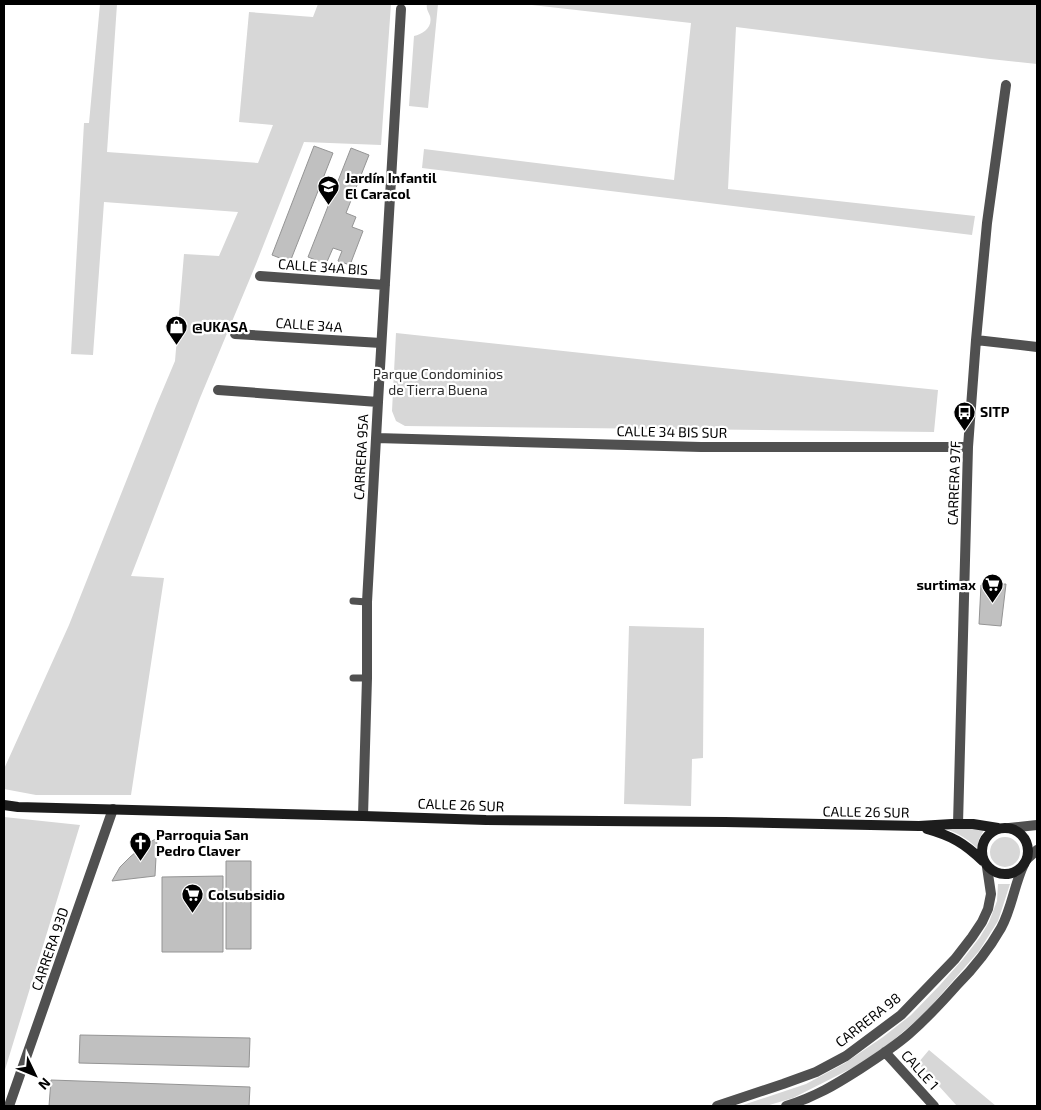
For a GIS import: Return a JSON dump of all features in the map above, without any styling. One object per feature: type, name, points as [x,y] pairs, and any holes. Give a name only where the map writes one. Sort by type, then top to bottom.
[{"type":"street","name":"CARRERA 95A","points":[[363,816],[367,602],[401,10]]},
{"type":"street","name":"CARRERA 97F","points":[[958,824],[968,447],[987,223],[1006,85]]},
{"type":"street","name":"CALLE 34A BIS","points":[[260,276],[385,285]]},
{"type":"street","name":"CALLE 34A","points":[[235,334],[381,343]]},
{"type":"street","points":[[976,340],[1037,348]]},
{"type":"street","points":[[218,390],[378,402]]},
{"type":"street","name":"CALLE 34 BIS SUR","points":[[376,438],[701,447],[968,447]]},
{"type":"street","name":"CALLE 26 SUR","points":[[4,805],[18,807],[486,820],[919,826],[972,824],[998,828]]},
{"type":"street","name":"CARRERA 93D","points":[[12,1103],[113,809]]},
{"type":"street","points":[[1037,825],[998,828],[992,831],[983,841],[982,854],[985,864],[992,871],[1006,874],[1019,870],[1025,861],[1037,850]]},
{"type":"street","name":"CALLE 26 SUR","points":[[919,826],[959,841],[985,864]]},
{"type":"street","points":[[786,1106],[838,1084],[885,1052],[909,1034],[972,970],[1002,927],[1028,850],[1023,836],[1016,830],[1009,828]]},
{"type":"street","name":"CARRERA 98","points":[[716,1106],[816,1072],[846,1056],[901,1015],[955,959],[982,922],[988,909],[991,894],[985,864]]},
{"type":"street","name":"CALLE 1","points":[[885,1052],[934,1106]]},
{"type":"lane","points":[[353,601],[367,602]]},
{"type":"lane","points":[[353,678],[367,678]]},
{"type":"green space","points":[[100,4],[117,4],[107,152],[258,163],[273,125],[239,122],[249,12],[313,17],[318,4],[391,4],[381,145],[304,142],[200,398],[131,576],[164,578],[131,795],[36,795],[4,789],[4,769],[69,625],[175,361],[184,254],[219,256],[238,212],[104,202],[93,355],[71,354],[84,123],[89,123]]},
{"type":"green space","points":[[427,4],[438,4],[428,108],[409,106],[414,36],[421,34],[429,27],[431,20]]},
{"type":"green space","points":[[523,4],[1037,4],[1037,64],[736,27],[728,189],[975,216],[972,235],[422,168],[424,149],[674,180],[691,23]]},
{"type":"green space","name":"Parque Condominios de Tierra Buena","points":[[396,333],[938,390],[934,432],[405,426],[396,421],[392,411]]},
{"type":"green space","points":[[629,626],[704,628],[703,758],[692,759],[691,806],[624,804]]},
{"type":"green space","points":[[4,817],[80,825],[4,1073]]},
{"type":"green space","points":[[964,827],[984,830],[977,848],[960,835],[941,828]]},
{"type":"green space","points":[[1005,837],[1011,838],[1019,846],[1019,858],[1011,866],[1005,867],[999,866],[991,858],[990,852],[991,846],[999,838]]},
{"type":"green space","points":[[998,884],[1010,884],[998,921],[979,951],[924,1014],[890,1043],[860,1064],[793,1098],[766,1106],[740,1106],[806,1084],[845,1063],[911,1015],[963,959],[980,937],[989,922],[997,901]]},
{"type":"green space","points":[[929,1050],[996,1106],[957,1106],[918,1063]]},
{"type":"building","points":[[314,146],[333,153],[290,262],[272,255]]},
{"type":"building","points":[[351,148],[369,155],[346,213],[356,217],[352,227],[363,231],[350,265],[338,261],[342,251],[333,248],[326,264],[308,257]]},
{"type":"building","name":"surtimax","points":[[1006,584],[1001,626],[979,624],[981,585]]},
{"type":"building","name":"Parroquia San Pedro Claver","points":[[157,838],[155,876],[112,881],[120,867],[130,857]]},
{"type":"building","points":[[226,861],[251,861],[251,949],[226,949]]},
{"type":"building","name":"Colsubsidio","points":[[223,876],[223,952],[162,952],[162,877]]},
{"type":"building","points":[[80,1035],[250,1038],[249,1067],[79,1063]]},
{"type":"building","points":[[51,1080],[250,1087],[249,1106],[49,1106]]},
{"type":"place","name":"Jardín Infantil El Caracol","points":[[329,205]]},
{"type":"place","name":"@UKASA","points":[[176,346]]},
{"type":"place","name":"SITP","points":[[964,431]]},
{"type":"place","name":"surtimax","points":[[992,604]]},
{"type":"place","name":"Parroquia San Pedro Claver","points":[[140,862]]},
{"type":"place","name":"Colsubsidio","points":[[192,914]]}]
